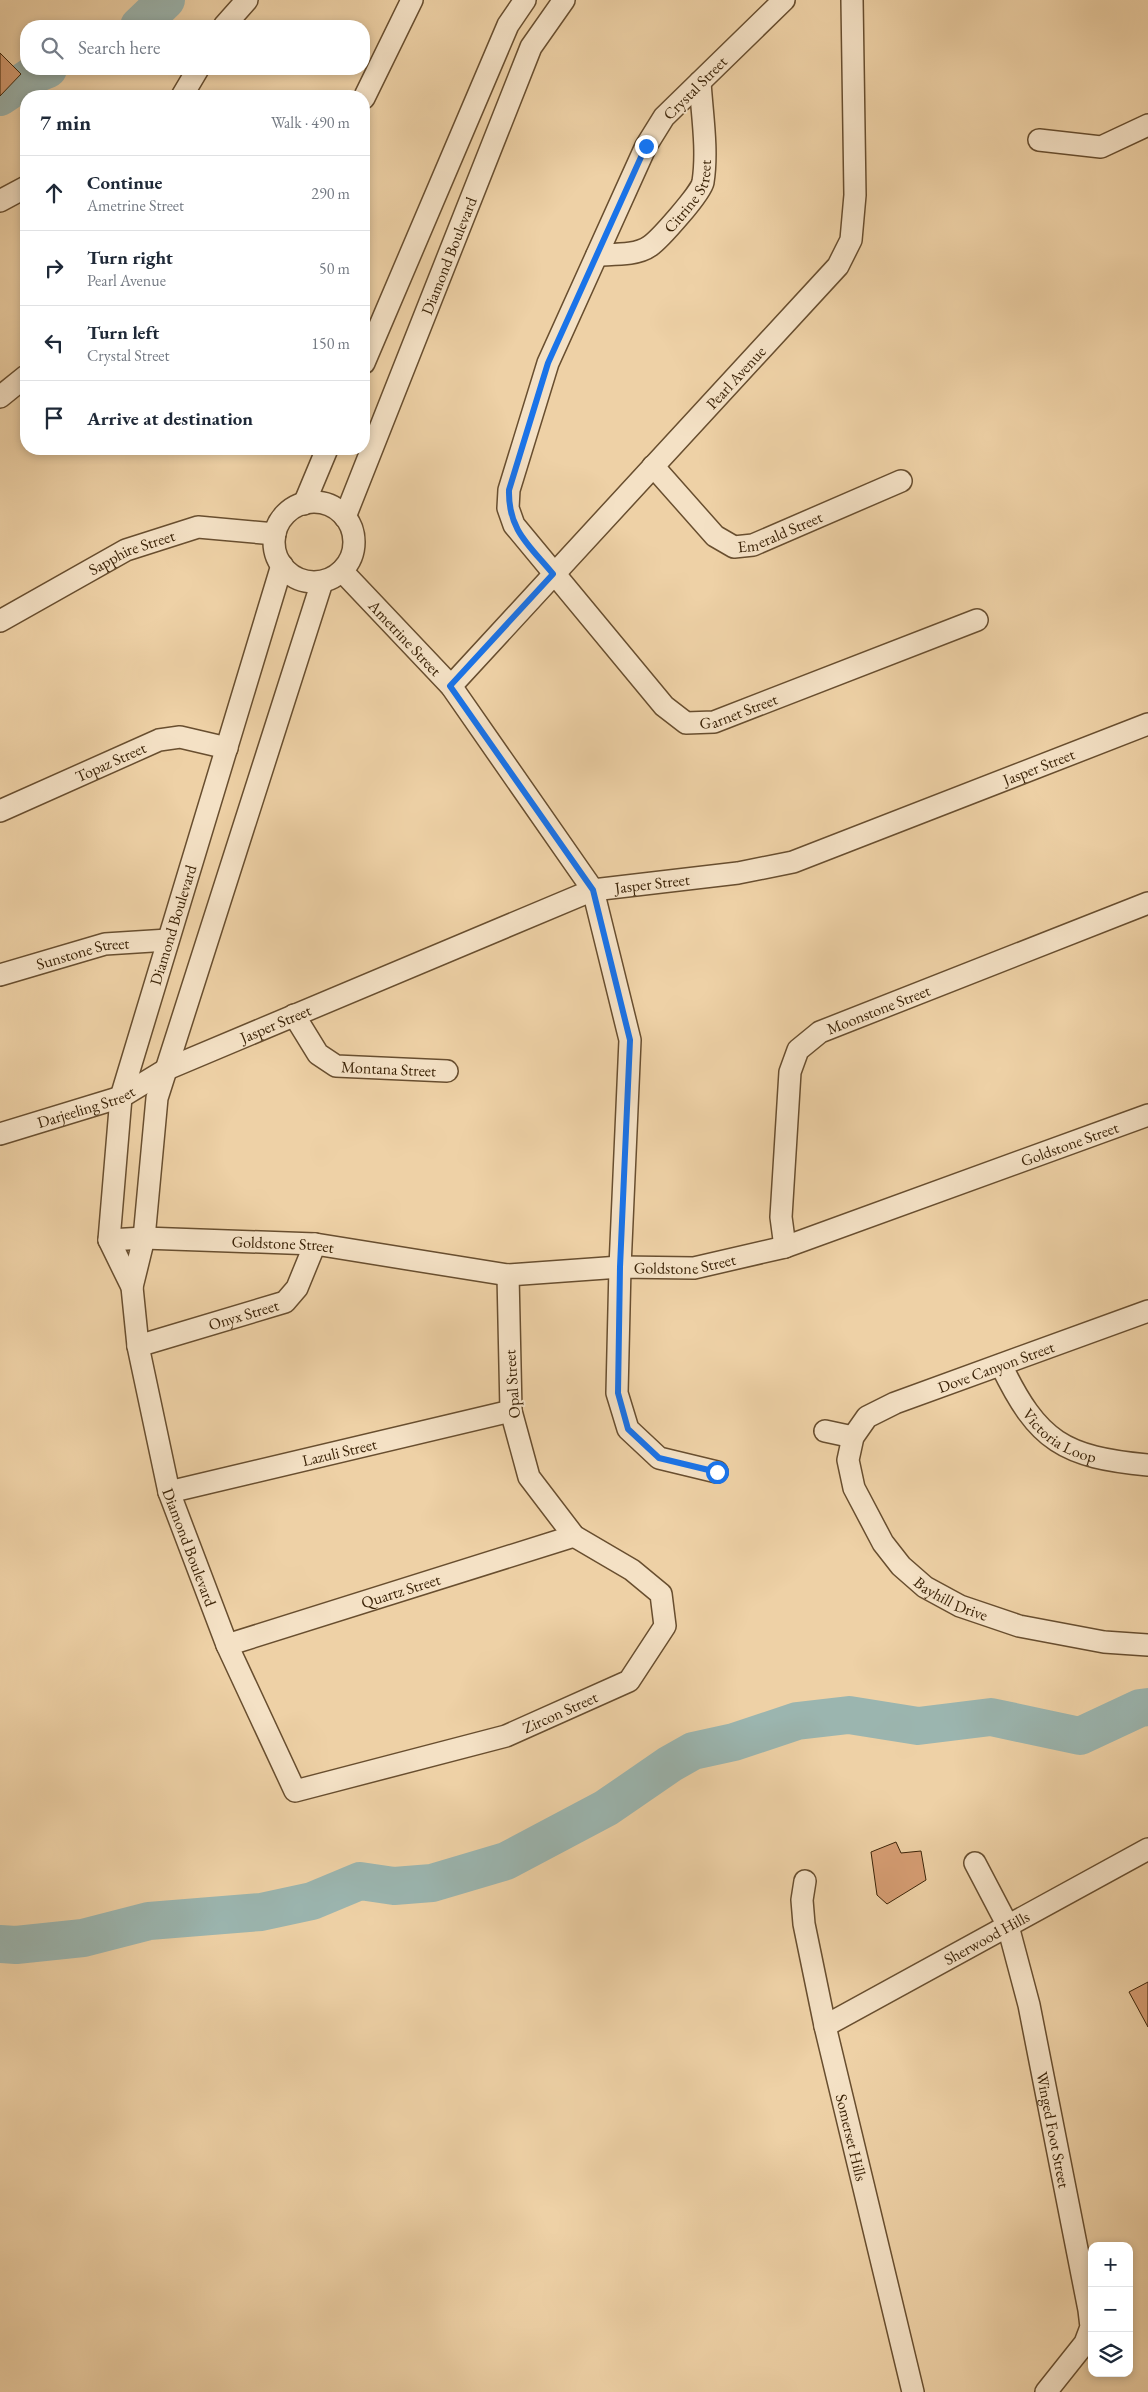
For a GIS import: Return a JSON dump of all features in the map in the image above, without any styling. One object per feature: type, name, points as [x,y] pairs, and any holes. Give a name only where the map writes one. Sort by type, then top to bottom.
[{"type":"street","points":[[229,20],[247,0]]},
{"type":"street","points":[[368,90],[412,0]]},
{"type":"street","name":"Diamond Boulevard","points":[[370,349],[508,25],[525,0]]},
{"type":"street","name":"Diamond Boulevard","points":[[370,454],[531,47],[564,0]]},
{"type":"street","name":"Crystal Street","points":[[553,574],[514,525],[508,508],[509,490],[548,363],[646,146],[664,117],[784,0]]},
{"type":"street","name":"Pearl Avenue","points":[[450,686],[838,266],[851,240],[855,196],[852,0]]},
{"type":"street","points":[[186,90],[194,75]]},
{"type":"street","name":"Citrine Street","points":[[597,255],[634,252],[650,246],[696,196],[702,184],[704,159],[700,82]]},
{"type":"street","points":[[1039,140],[1101,147],[1148,125]]},
{"type":"street","points":[[0,201],[20,190]]},
{"type":"street","points":[[0,397],[20,381]]},
{"type":"street","points":[[304,504],[324,455]]},
{"type":"street","name":"Diamond Boulevard","points":[[345,517],[370,455]]},
{"type":"street","name":"Emerald Street","points":[[653,466],[715,536],[734,547],[753,545],[901,481]]},
{"type":"street","points":[[304,504],[325,504],[336,509],[345,517],[354,539],[354,551],[342,571],[322,582],[299,579],[289,574],[282,566],[275,550],[275,534],[285,515],[304,504]]},
{"type":"street","name":"Sapphire Street","points":[[0,621],[126,550],[198,527],[275,534]]},
{"type":"street","name":"Diamond Boulevard","points":[[282,566],[122,1097],[110,1240],[132,1287],[138,1346],[169,1492],[227,1645],[295,1791]]},
{"type":"street","name":"Ametrine Street","points":[[342,571],[450,686],[593,890],[630,1040],[620,1267],[618,1393],[628,1429],[659,1458],[717,1472]]},
{"type":"street","name":"Garnet Street","points":[[553,574],[664,706],[686,723],[714,722],[977,620]]},
{"type":"street","name":"Diamond Boulevard","points":[[132,1287],[144,1238],[157,1098],[322,582]]},
{"type":"street","name":"Jasper Street","points":[[166,1069],[593,890],[738,873],[793,862],[1148,724]]},
{"type":"street","name":"Topaz Street","points":[[0,811],[159,740],[180,737],[227,748]]},
{"type":"street","name":"Moonstone Street","points":[[785,1247],[781,1216],[783,1178],[790,1072],[798,1050],[820,1032],[1148,903]]},
{"type":"street","name":"Sunstone Street","points":[[0,975],[106,944],[168,940]]},
{"type":"street","name":"Montana Street","points":[[294,1015],[318,1054],[336,1066],[447,1071]]},
{"type":"street","name":"Darjeeling Street","points":[[0,1134],[122,1097],[166,1069]]},
{"type":"street","name":"Goldstone Street","points":[[110,1240],[144,1238],[315,1244],[508,1275],[620,1267],[694,1268],[785,1247],[1148,1115]]},
{"type":"street","name":"Onyx Street","points":[[138,1346],[285,1302],[297,1288],[315,1244]]},
{"type":"street","name":"Opal Street","points":[[508,1275],[511,1411],[529,1477],[574,1536]]},
{"type":"street","name":"Dove Canyon Street","points":[[853,1437],[867,1417],[895,1403],[1148,1311]]},
{"type":"street","name":"Victoria Loop","points":[[1001,1365],[1019,1399],[1044,1433],[1051,1438],[1066,1447],[1089,1456],[1148,1465]]},
{"type":"street","name":"Lazuli Street","points":[[169,1492],[511,1411]]},
{"type":"street","points":[[825,1431],[853,1437]]},
{"type":"street","name":"Bayhill Drive","points":[[853,1437],[848,1460],[854,1488],[884,1543],[901,1566],[925,1587],[960,1606],[1019,1626],[1104,1642],[1148,1646]]},
{"type":"street","name":"Quartz Street","points":[[227,1645],[574,1536]]},
{"type":"street","name":"Zircon Street","points":[[295,1791],[506,1736],[629,1681],[665,1626],[661,1594],[632,1570],[574,1536]]},
{"type":"street","name":"Sherwood Hills","points":[[825,2026],[1148,1849]]},
{"type":"street","name":"Winged Foot Street","points":[[975,1863],[1008,1926],[1029,2005],[1091,2326],[1085,2343],[1046,2392]]},
{"type":"street","name":"Somerset Hills","points":[[805,1881],[802,1900],[804,1924],[825,2026],[913,2392]]},
{"type":"building","points":[[0,53],[20,75],[0,96]]},
{"type":"building","points":[[896,1842],[901,1853],[921,1851],[926,1880],[887,1904],[877,1895],[871,1852]]},
{"type":"building","points":[[1148,1982],[1148,2027],[1129,1992]]},
{"type":"waterway","points":[[145,20],[166,0]]},
{"type":"waterway","points":[[0,97],[33,75]]},
{"type":"waterway","points":[[0,1944],[16,1945],[83,1938],[149,1921],[261,1912],[312,1901],[360,1881],[394,1886],[432,1883],[506,1861],[606,1808],[670,1764],[693,1751],[734,1742],[797,1721],[849,1715],[918,1726],[991,1717],[1080,1736],[1140,1708],[1148,1707]]},
{"type":"route","points":[[646,146],[548,363],[509,490],[508,508],[514,525],[553,574],[450,686],[593,890],[630,1040],[620,1267],[618,1393],[628,1429],[659,1458],[717,1472]]}]
